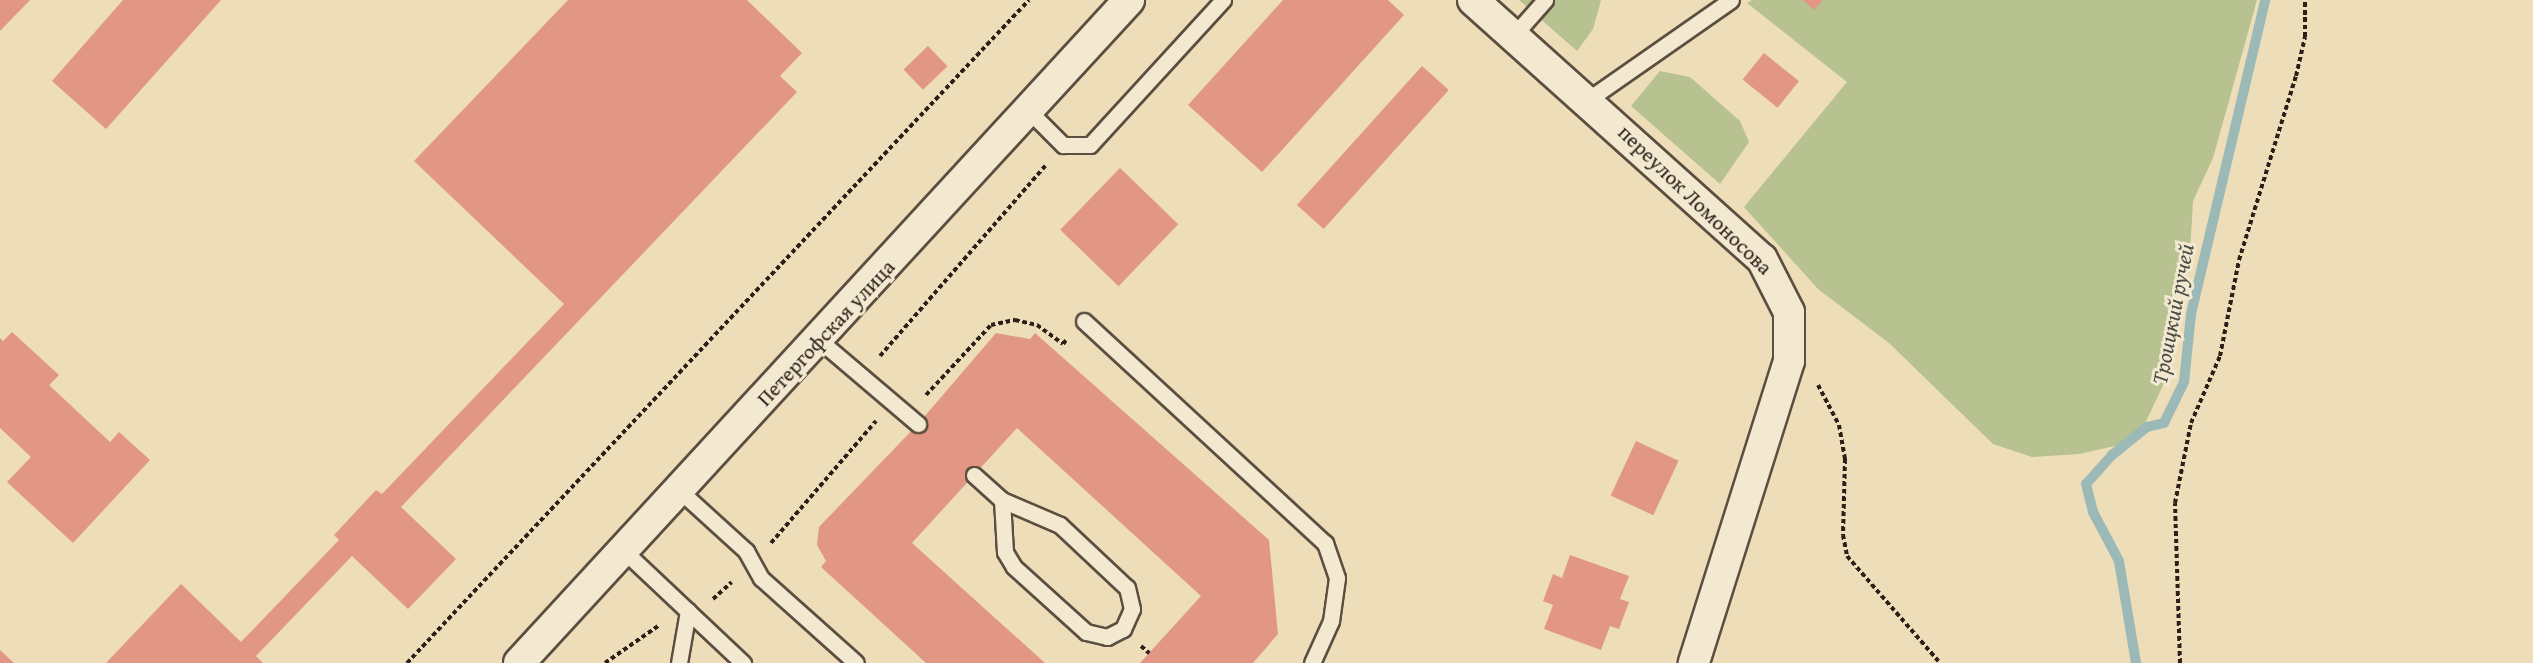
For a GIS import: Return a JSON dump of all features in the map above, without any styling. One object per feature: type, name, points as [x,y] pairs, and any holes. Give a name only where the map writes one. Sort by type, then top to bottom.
[{"type":"street","name":"Петергофская улица","points":[[519,663],[1030,112],[1130,0]]},
{"type":"street","name":"переулок Ломоносова","points":[[1473,0],[1589,99],[1773,272],[1790,312],[1789,361],[1694,663]]},
{"type":"lane","points":[[1030,112],[1063,145],[1090,145],[1223,0]]},
{"type":"lane","points":[[1514,35],[1545,0]]},
{"type":"lane","points":[[1589,99],[1731,0]]},
{"type":"lane","points":[[1084,321],[1325,543],[1337,578],[1331,621],[1312,663]]},
{"type":"lane","points":[[819,340],[913,420]]},
{"type":"lane","points":[[974,475],[1002,500],[1060,525],[1127,588],[1132,609],[1123,629],[1107,637],[1086,632],[1014,567],[1005,552],[1002,500]]},
{"type":"lane","points":[[679,490],[746,551],[761,578],[856,663]]},
{"type":"lane","points":[[623,550],[743,663]]},
{"type":"lane","points":[[680,663],[688,611]]},
{"type":"path","points":[[407,663],[1029,0]]},
{"type":"path","points":[[2180,663],[2175,503],[2191,423],[2220,356],[2239,260],[2296,76],[2305,37],[2305,0]]},
{"type":"path","points":[[861,377],[1063,145]]},
{"type":"path","points":[[913,420],[991,325],[1015,320],[1037,325],[1063,344],[1084,321]]},
{"type":"path","points":[[1789,361],[1828,398],[1839,425],[1845,459],[1843,535],[1847,556],[1940,663]]},
{"type":"green space","points":[[1519,0],[1601,0],[1593,29],[1577,51]]},
{"type":"green space","points":[[1752,0],[2257,0],[2213,158],[2193,201],[2190,254],[2176,277],[2174,362],[2140,434],[2124,444],[2079,454],[2032,457],[1993,444],[1889,343],[1818,289],[1744,207],[1847,82],[1747,3]]},
{"type":"green space","points":[[1660,71],[1690,77],[1740,121],[1749,142],[1720,184],[1631,106]]},
{"type":"building","points":[[0,0],[30,0],[0,31]]},
{"type":"building","points":[[123,0],[221,0],[106,129],[52,81]]},
{"type":"building","points":[[568,0],[747,0],[802,53],[780,76],[797,92],[401,507],[456,559],[408,609],[352,556],[256,656],[263,663],[106,663],[181,584],[241,642],[339,540],[334,535],[376,490],[382,494],[564,304],[414,161]]},
{"type":"building","points":[[1283,0],[1388,0],[1404,15],[1262,172],[1188,105]]},
{"type":"building","points":[[1803,0],[1823,0],[1814,10]]},
{"type":"building","points":[[928,46],[947,66],[923,90],[904,70]]},
{"type":"building","points":[[1764,53],[1799,81],[1778,108],[1743,79]]},
{"type":"building","points":[[1422,66],[1449,90],[1324,229],[1297,205]]},
{"type":"building","points":[[1120,168],[1178,224],[1119,286],[1060,230]]},
{"type":"building","points":[[12,332],[59,375],[49,385],[110,442],[119,432],[150,460],[73,543],[7,482],[31,457],[0,428],[0,338],[3,341]]},
{"type":"building","points":[[996,333],[1030,339],[1035,333],[1269,540],[1278,634],[1253,663],[1140,663],[1201,596],[1017,428],[912,543],[1045,663],[926,663],[821,567],[826,561],[817,545],[819,527],[918,424]]},
{"type":"building","points":[[1636,441],[1679,461],[1653,515],[1611,495]]},
{"type":"building","points":[[1570,555],[1629,576],[1620,599],[1629,602],[1619,629],[1610,626],[1601,650],[1544,629],[1553,605],[1543,601],[1553,574],[1562,578]]},
{"type":"building","points":[[0,650],[14,663],[0,663]]},
{"type":"waterway","name":"Троицкий ручей","points":[[2136,663],[2119,561],[2093,512],[2086,484],[2112,455],[2147,427],[2164,423],[2184,382],[2191,314],[2265,0]]}]
